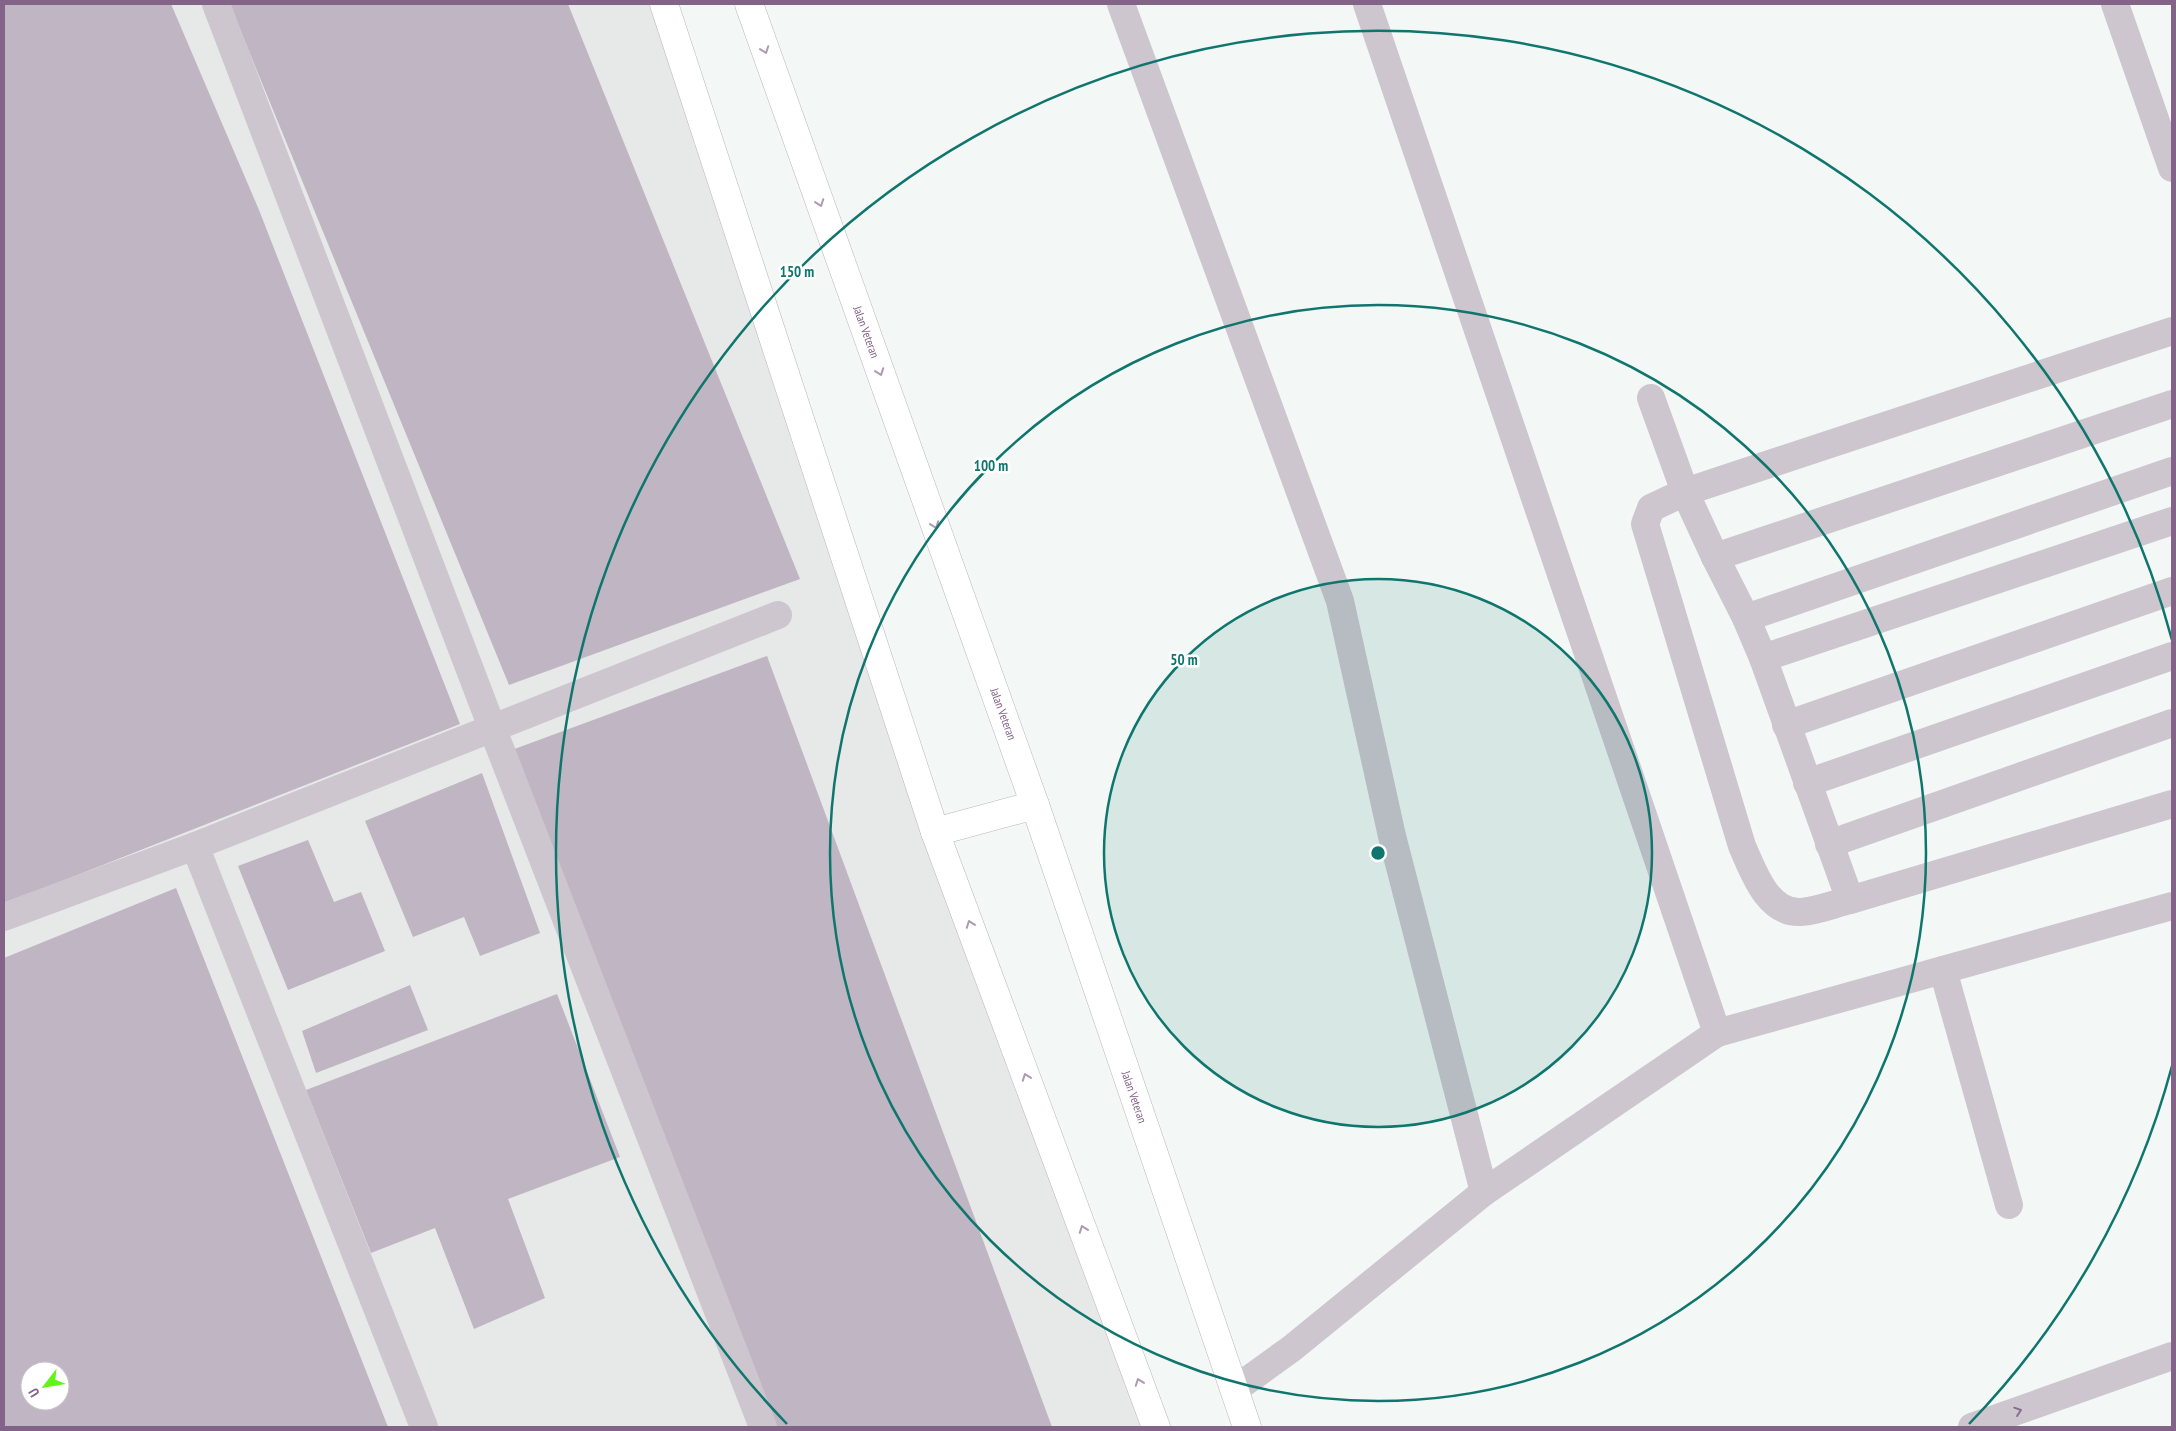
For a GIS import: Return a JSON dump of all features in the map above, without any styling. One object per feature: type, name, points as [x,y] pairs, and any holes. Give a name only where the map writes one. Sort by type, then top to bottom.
[{"type":"main road","points":[[664,4],[936,832],[1156,1427]]},
{"type":"main road","name":"Jalan Veteran","points":[[749,4],[1035,805],[1246,1427]]},
{"type":"main road","points":[[936,832],[1035,805]]},
{"type":"street","points":[[216,4],[493,730],[763,1427]]},
{"type":"street","points":[[1121,4],[1340,601],[1392,836],[1484,1192]]},
{"type":"street","points":[[1367,4],[1717,1033]]},
{"type":"street","points":[[2116,4],[2172,168]]},
{"type":"street","points":[[2172,331],[1685,492],[1651,508],[1645,524],[1742,846],[1765,894],[1790,912],[1802,912],[1850,900],[2172,804]]},
{"type":"street","points":[[1651,398],[1685,492],[1714,557],[1746,618],[1762,658],[1850,900]]},
{"type":"street","points":[[1714,557],[2172,404]]},
{"type":"street","points":[[1746,618],[2172,471]]},
{"type":"street","points":[[1762,658],[2172,521]]},
{"type":"street","points":[[1786,725],[2172,591]]},
{"type":"street","points":[[4,917],[195,846],[493,730],[778,615]]},
{"type":"street","points":[[1807,783],[2172,656]]},
{"type":"street","points":[[1830,844],[2172,723]]},
{"type":"street","points":[[195,846],[424,1427]]},
{"type":"street","points":[[1234,1390],[1291,1349],[1484,1192],[1717,1033],[2172,906]]},
{"type":"street","points":[[1943,970],[2009,1205]]},
{"type":"street","points":[[1972,1427],[2172,1356]]},
{"type":"shaded area","points":[[4,4],[664,4],[935,832],[1156,1427],[4,1427]]},
{"type":"building","points":[[4,4],[171,4],[259,210],[460,724],[4,904]]},
{"type":"building","points":[[568,4],[800,579],[509,685],[230,5]]},
{"type":"building","points":[[767,656],[1052,1427],[774,1427],[509,751]]},
{"type":"building","points":[[482,773],[540,933],[480,956],[464,917],[413,937],[365,821]]},
{"type":"building","points":[[308,840],[334,902],[361,892],[385,951],[288,990],[238,866]]},
{"type":"building","points":[[176,888],[388,1427],[4,1427],[4,958]]},
{"type":"building","points":[[410,985],[428,1030],[316,1073],[302,1031]]},
{"type":"building","points":[[557,994],[620,1157],[508,1199],[545,1298],[474,1329],[435,1228],[371,1253],[306,1090]]}]
